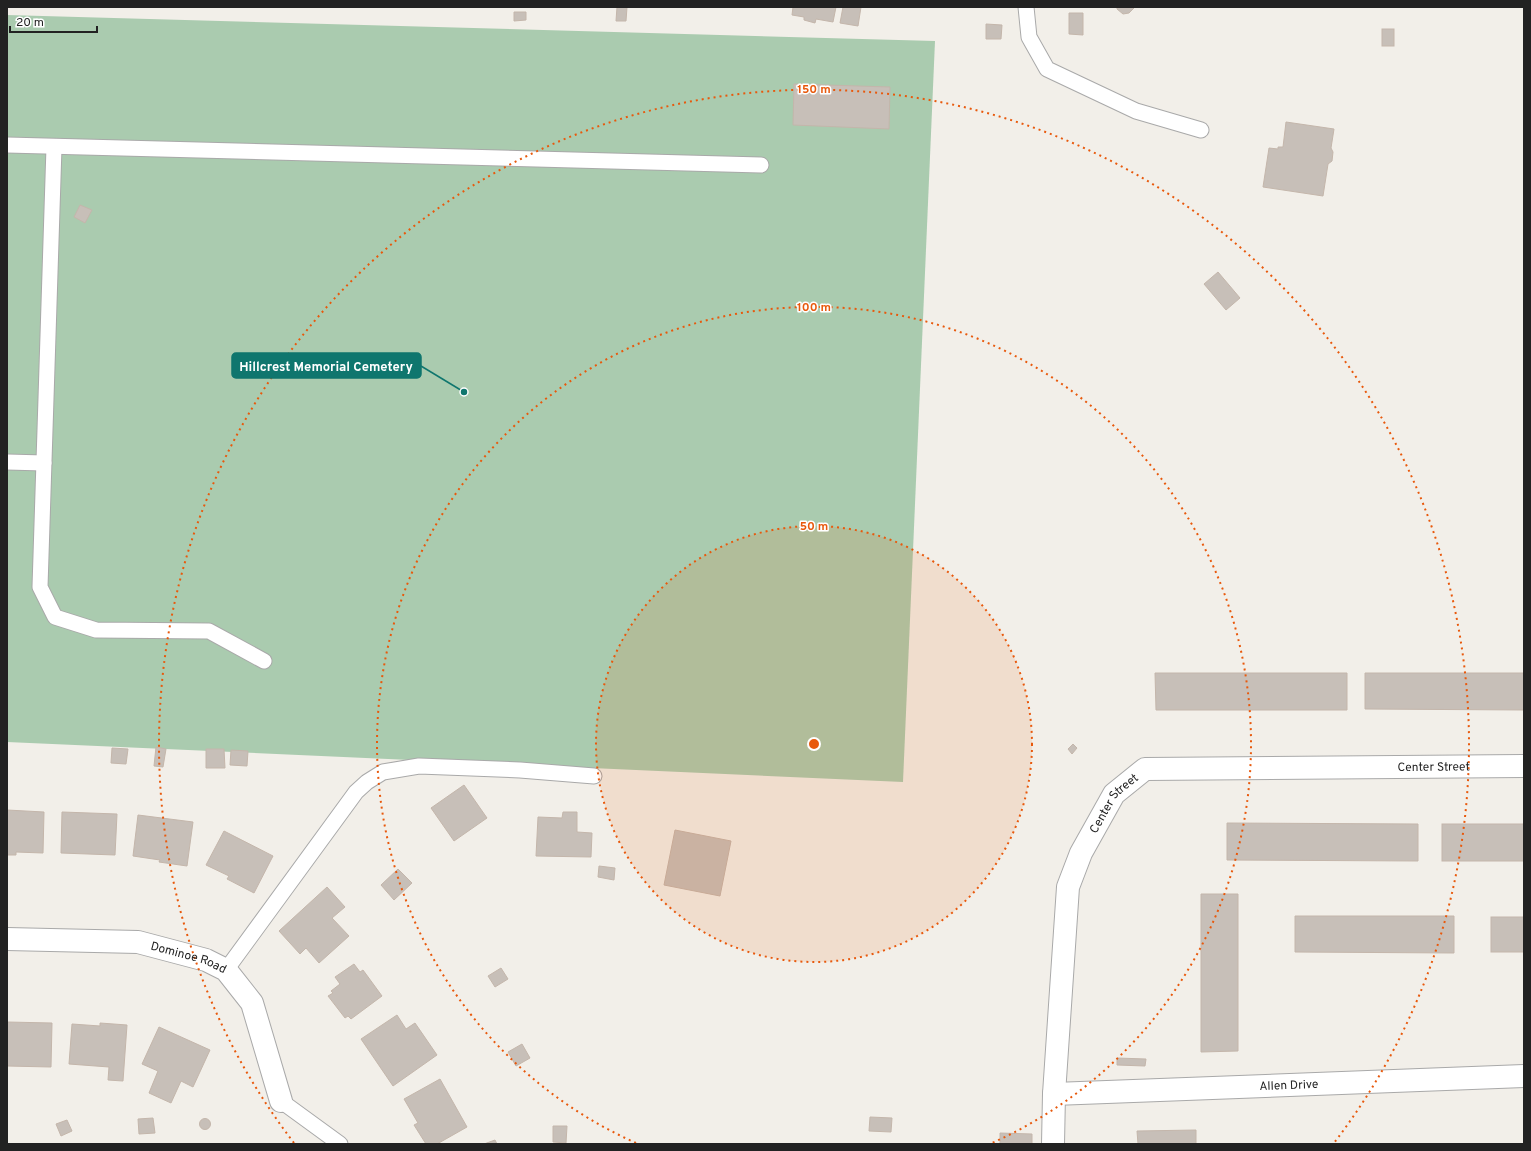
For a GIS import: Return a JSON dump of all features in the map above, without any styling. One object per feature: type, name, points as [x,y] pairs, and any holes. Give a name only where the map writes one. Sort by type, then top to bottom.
[{"type":"street","name":"Center Street","points":[[1053,1144],[1054,1094],[1068,887],[1081,853],[1114,794],[1145,769],[1524,766]]},
{"type":"street","name":"Dominoe Road","points":[[7,939],[138,942],[206,960],[226,970],[252,1003],[281,1101]]},
{"type":"street","name":"Allen Drive","points":[[1054,1094],[1524,1076]]},
{"type":"lane","points":[[1026,7],[1029,37],[1047,69],[1136,111],[1201,130]]},
{"type":"lane","points":[[7,145],[761,165]]},
{"type":"lane","points":[[54,146],[40,587],[56,617],[96,630],[209,632],[264,661]]},
{"type":"lane","points":[[7,462],[44,463]]},
{"type":"lane","points":[[226,970],[356,792],[367,782],[383,772],[419,766],[520,770],[594,776]]},
{"type":"lane","points":[[281,1101],[340,1144]]},
{"type":"green space","points":[[7,15],[935,41],[903,782],[7,742]]},
{"type":"building","points":[[617,7],[627,7],[626,21],[616,21]]},
{"type":"building","points":[[793,7],[836,7],[833,22],[816,19],[815,23],[804,20],[804,17],[792,15]]},
{"type":"building","points":[[843,7],[861,7],[858,26],[840,23]]},
{"type":"building","points":[[1117,7],[1134,8],[1129,13],[1123,14],[1117,9]]},
{"type":"building","points":[[514,12],[526,12],[526,20],[514,21]]},
{"type":"building","points":[[1069,13],[1083,13],[1083,35],[1069,34]]},
{"type":"building","points":[[986,24],[1002,25],[1001,39],[986,39]]},
{"type":"building","points":[[1382,29],[1394,29],[1394,46],[1382,46]]},
{"type":"building","points":[[794,84],[890,87],[889,129],[793,125]]},
{"type":"building","points":[[1286,122],[1334,129],[1331,148],[1333,152],[1332,161],[1328,164],[1323,196],[1263,187],[1269,148],[1278,149],[1278,147],[1283,147]]},
{"type":"building","points":[[80,205],[92,210],[85,223],[74,217]]},
{"type":"building","points":[[1218,272],[1240,298],[1226,310],[1204,284]]},
{"type":"building","points":[[1155,673],[1347,673],[1347,710],[1156,710]]},
{"type":"building","points":[[1365,673],[1524,673],[1524,710],[1365,709]]},
{"type":"building","points":[[1073,744],[1077,748],[1072,754],[1068,749]]},
{"type":"building","points":[[156,747],[166,749],[163,767],[154,766]]},
{"type":"building","points":[[112,748],[128,749],[126,764],[111,763]]},
{"type":"building","points":[[206,749],[224,749],[225,768],[206,768]]},
{"type":"building","points":[[231,750],[248,751],[247,766],[230,765]]},
{"type":"building","points":[[464,785],[487,818],[454,841],[431,808]]},
{"type":"building","points":[[7,810],[44,812],[43,853],[16,852],[16,855],[7,855]]},
{"type":"building","points":[[62,812],[117,814],[115,855],[61,853]]},
{"type":"building","points":[[563,812],[577,812],[577,832],[592,833],[591,857],[536,856],[538,817],[562,818]]},
{"type":"building","points":[[138,815],[193,822],[187,866],[133,856]]},
{"type":"building","points":[[1227,823],[1418,824],[1418,861],[1227,860]]},
{"type":"building","points":[[1442,824],[1524,824],[1524,861],[1442,861]]},
{"type":"building","points":[[675,830],[731,841],[720,896],[664,885]]},
{"type":"building","points":[[224,831],[273,856],[254,893],[227,879],[229,876],[206,865]]},
{"type":"building","points":[[599,866],[615,868],[614,880],[598,877]]},
{"type":"building","points":[[398,869],[412,883],[394,900],[381,885]]},
{"type":"building","points":[[327,887],[345,907],[332,918],[349,936],[319,963],[306,948],[300,954],[279,931]]},
{"type":"building","points":[[1201,894],[1238,894],[1238,1051],[1201,1052]]},
{"type":"building","points":[[1295,916],[1454,916],[1454,953],[1295,952]]},
{"type":"building","points":[[1491,917],[1524,917],[1524,952],[1491,952]]},
{"type":"building","points":[[354,964],[360,972],[363,970],[382,996],[351,1019],[348,1016],[345,1018],[328,996],[333,993],[331,991],[340,984],[335,977]]},
{"type":"building","points":[[501,968],[508,979],[495,987],[488,976]]},
{"type":"building","points":[[397,1015],[406,1029],[415,1023],[437,1055],[393,1086],[361,1039]]},
{"type":"building","points":[[7,1022],[52,1023],[51,1067],[7,1066]]},
{"type":"building","points":[[100,1023],[127,1025],[123,1081],[108,1080],[109,1067],[69,1064],[72,1024],[100,1026]]},
{"type":"building","points":[[159,1027],[210,1050],[193,1087],[181,1081],[171,1103],[149,1093],[158,1071],[142,1064]]},
{"type":"building","points":[[522,1044],[530,1058],[516,1066],[508,1052]]},
{"type":"building","points":[[1117,1058],[1146,1059],[1145,1066],[1117,1065]]},
{"type":"building","points":[[440,1079],[467,1127],[437,1144],[426,1144],[414,1125],[418,1123],[404,1099]]},
{"type":"building","points":[[870,1117],[892,1118],[891,1132],[869,1131]]},
{"type":"building","points":[[153,1118],[155,1133],[139,1134],[138,1119]]},
{"type":"building","points":[[205,1118],[209,1120],[211,1124],[209,1128],[205,1130],[201,1128],[199,1124],[201,1120]]},
{"type":"building","points":[[67,1120],[72,1131],[61,1136],[56,1124]]},
{"type":"building","points":[[553,1126],[567,1126],[566,1143],[553,1142]]},
{"type":"building","points":[[1196,1130],[1196,1144],[1138,1144],[1137,1131]]},
{"type":"building","points":[[1000,1133],[1032,1134],[1032,1144],[1000,1144]]},
{"type":"building","points":[[495,1140],[497,1144],[484,1144]]},
{"type":"place","name":"Hillcrest Memorial Cemetery","points":[[464,392]]}]
